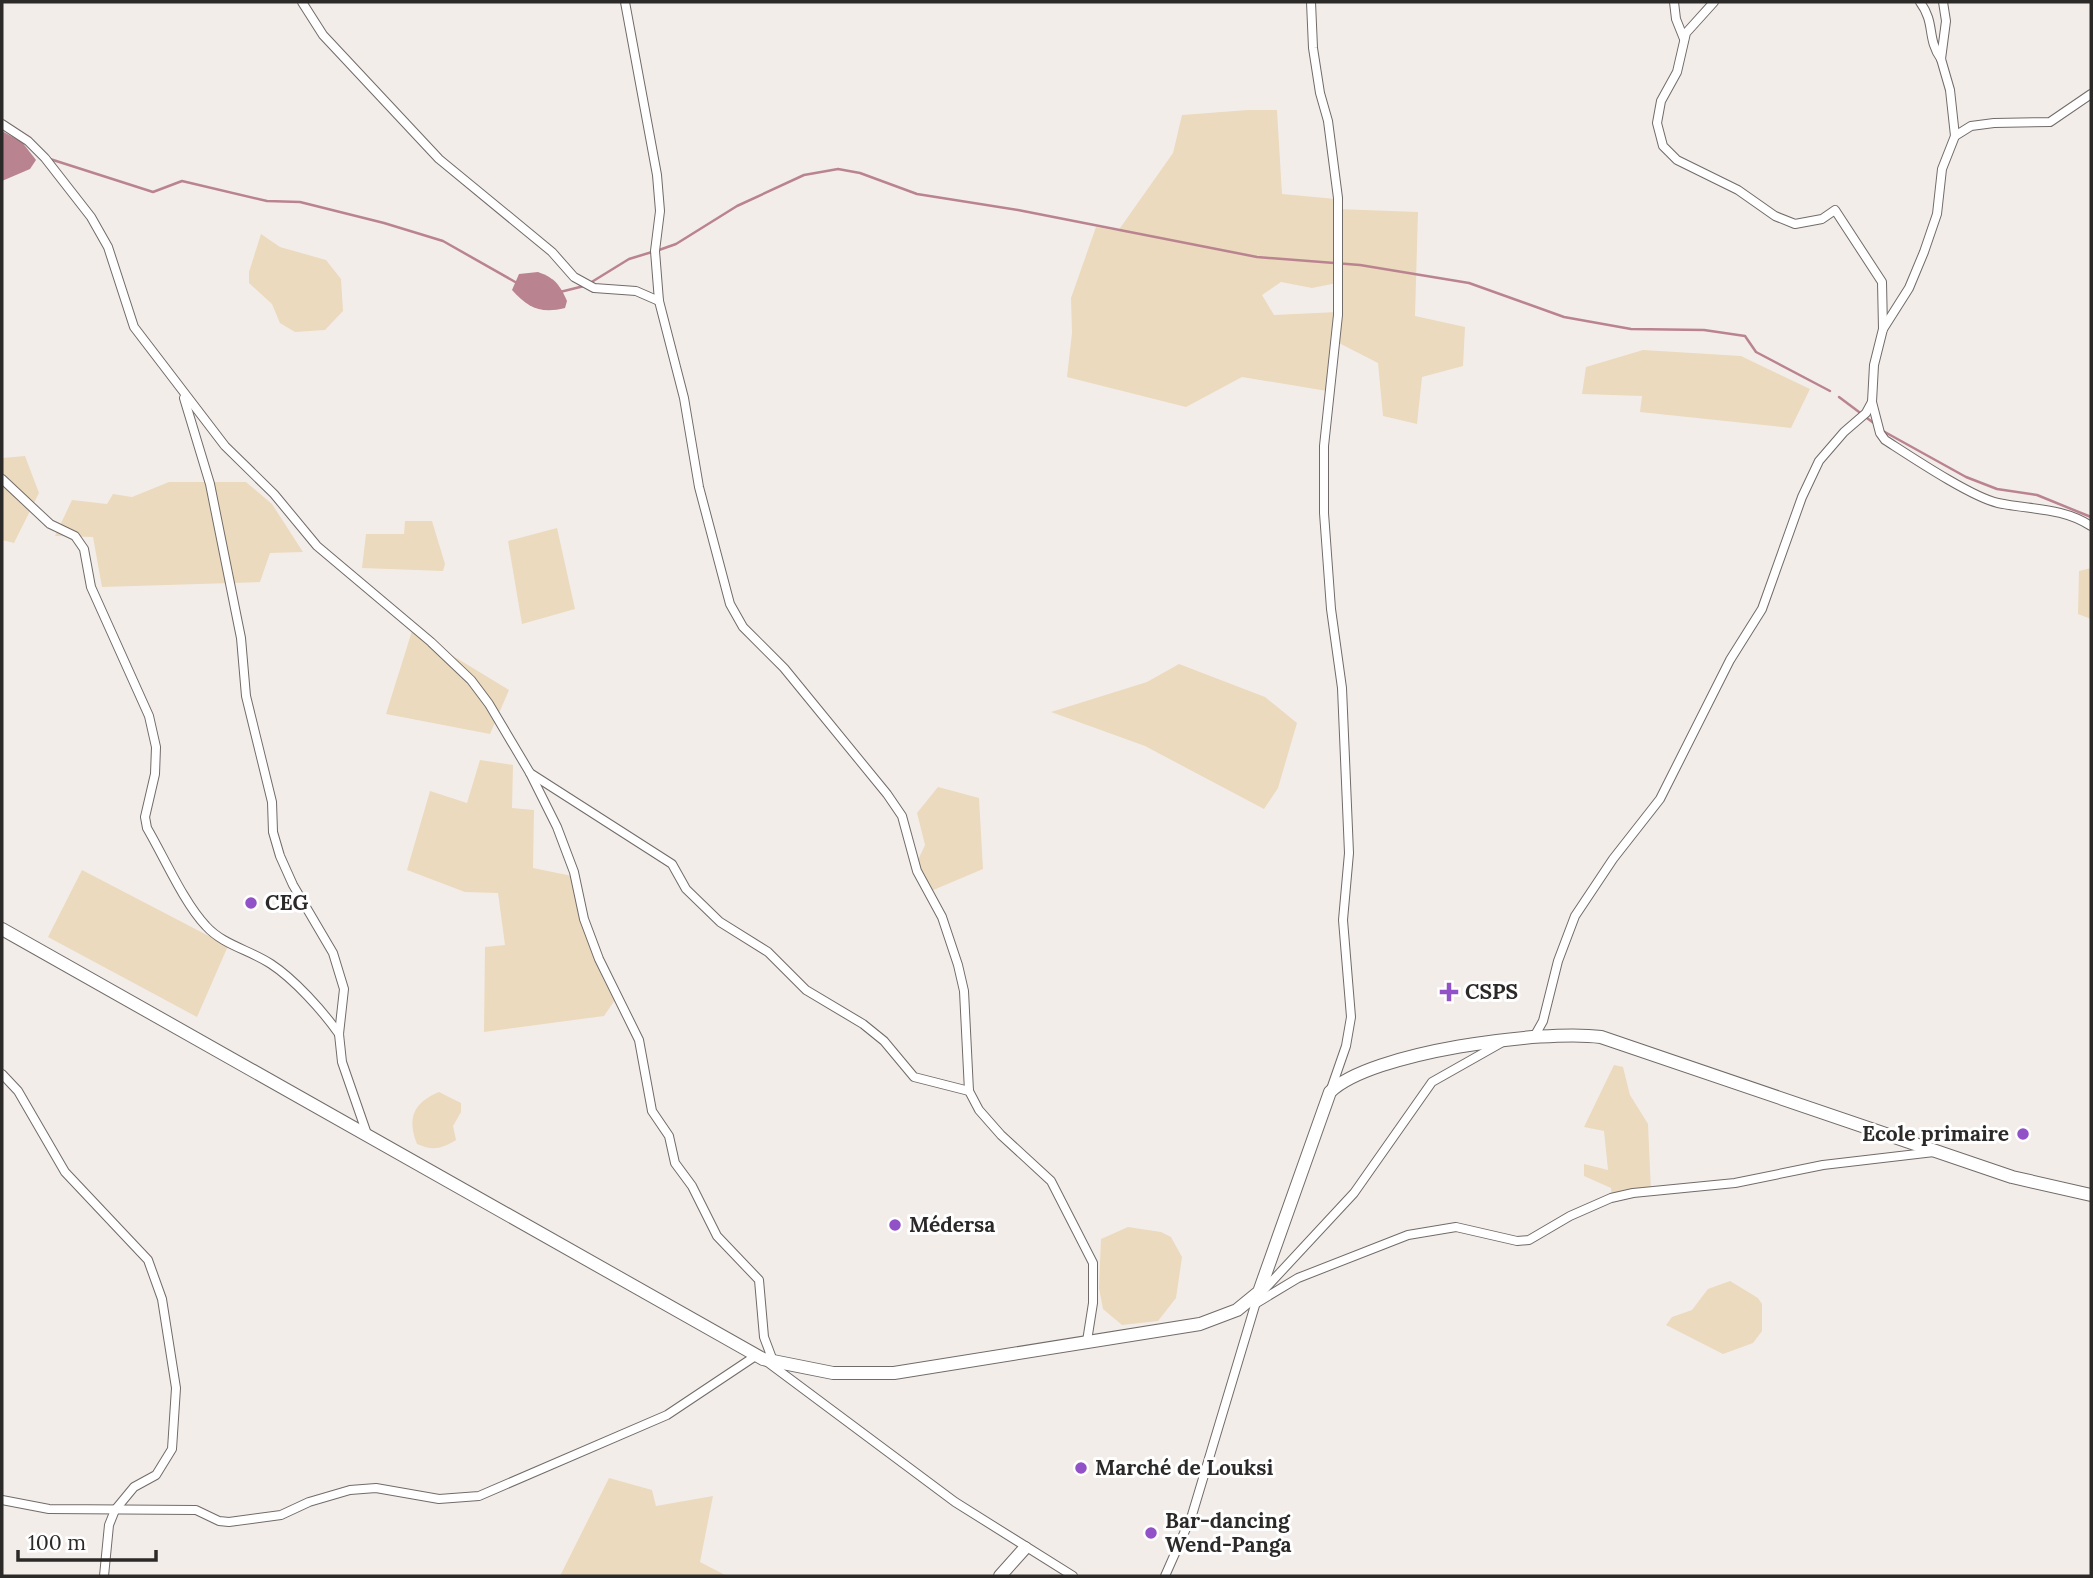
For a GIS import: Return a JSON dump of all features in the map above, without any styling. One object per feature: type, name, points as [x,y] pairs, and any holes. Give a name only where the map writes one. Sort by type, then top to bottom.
[{"type":"street","points":[[302,2],[323,36],[439,159],[552,252],[574,277],[594,288],[636,291],[659,301]]},
{"type":"street","points":[[625,2],[657,175],[660,211],[655,251],[659,301],[684,398],[699,487],[730,604],[743,627],[784,668],[902,816],[917,871],[942,917],[958,965],[964,991],[969,1091],[979,1110],[1001,1135],[1051,1181],[1093,1263],[1093,1303],[1087,1341]]},
{"type":"street","points":[[1166,1576],[1192,1515],[1257,1298],[1346,1046],[1351,1017],[1343,920],[1349,853],[1342,688],[1331,609],[1324,513],[1324,446],[1338,315],[1338,198],[1328,121],[1320,93],[1313,48],[1311,2]]},
{"type":"street","points":[[1674,2],[1676,19],[1684,39]]},
{"type":"street","points":[[1714,2],[1692,24],[1684,39],[1677,72],[1661,101],[1657,124],[1663,146],[1677,160],[1738,190],[1775,216],[1795,225],[1811,224],[1827,218],[1835,210],[1882,282],[1883,329],[1874,365],[1872,402],[1880,433],[1885,440],[1967,490],[1997,503],[2042,507],[2091,526]]},
{"type":"street","points":[[1883,329],[1909,288],[1924,252],[1937,214],[1942,169],[1955,136],[1950,90],[1941,59],[1931,43],[1930,15],[1920,2]]},
{"type":"street","points":[[1941,59],[1946,21],[1943,2]]},
{"type":"street","points":[[1955,136],[1971,126],[2050,122],[2091,94]]},
{"type":"street","points":[[2,124],[28,141],[45,158],[91,217],[108,247],[134,327],[225,446],[274,494],[317,546],[439,649],[471,680],[489,704],[530,773],[557,827],[574,872],[584,919],[599,959],[639,1040],[652,1111],[668,1136],[675,1163],[692,1186],[717,1236],[759,1280],[765,1358]]},
{"type":"street","points":[[182,392],[210,484],[241,638],[246,696],[267,776],[280,856],[327,936],[344,989],[339,1034],[349,1089],[368,1135]]},
{"type":"street","points":[[1534,1037],[1543,1021],[1558,961],[1575,916],[1606,868],[1660,799],[1730,660],[1762,609],[1802,497],[1819,461],[1844,432],[1867,413],[1872,402]]},
{"type":"street","points":[[2,479],[50,524],[75,536],[84,549],[90,587],[149,716],[156,747],[155,774],[145,817],[148,828],[187,901],[206,927],[224,941],[273,965],[325,1016],[339,1034]]},
{"type":"street","points":[[530,773],[672,864],[686,889],[720,922],[768,952],[806,990],[876,1035],[914,1077],[969,1091]]},
{"type":"street","points":[[2,929],[765,1358],[955,1502],[1073,1576]]},
{"type":"street","points":[[1330,1092],[1346,1079],[1400,1062],[1507,1039],[1585,1035],[1630,1045],[2012,1177],[2091,1195]]},
{"type":"street","points":[[1257,1298],[1354,1193],[1432,1082],[1507,1039]]},
{"type":"street","points":[[2,1074],[18,1091],[65,1172],[148,1260],[162,1299],[176,1388],[172,1449],[156,1475],[134,1487],[116,1510],[109,1525],[104,1576]]},
{"type":"street","points":[[2,1500],[27,1507],[196,1510],[219,1521],[229,1522],[281,1515],[318,1499],[350,1490],[376,1488],[439,1499],[479,1496],[667,1415],[765,1358],[833,1373],[894,1373],[1179,1328],[1221,1318],[1298,1278],[1426,1231],[1457,1227],[1517,1241],[1529,1240],[1570,1216],[1611,1198],[1633,1193],[1735,1184],[1823,1165],[1937,1151]]},
{"type":"street","points":[[1000,1576],[1025,1548]]},
{"type":"shaded area","points":[[1277,110],[1282,194],[1336,199],[1337,209],[1418,212],[1415,316],[1465,327],[1463,366],[1422,377],[1417,424],[1383,416],[1378,363],[1333,340],[1327,391],[1242,377],[1186,407],[1067,377],[1072,333],[1071,298],[1096,227],[1118,231],[1173,153],[1182,115]],"holes":[[[1281,282],[1312,288],[1337,283],[1337,312],[1274,315],[1262,295]]]},
{"type":"shaded area","points":[[2,131],[22,142],[36,160],[30,169],[2,181]]},
{"type":"shaded area","points":[[261,234],[280,247],[326,260],[341,279],[343,311],[325,330],[295,332],[280,323],[272,304],[249,283],[249,272]]},
{"type":"shaded area","points":[[538,272],[559,286],[567,301],[565,308],[536,308],[512,290],[519,274]]},
{"type":"shaded area","points":[[1643,350],[1741,356],[1810,389],[1791,428],[1640,412],[1642,396],[1582,394],[1586,367]]},
{"type":"shaded area","points":[[25,456],[39,493],[14,543],[2,540],[2,458]]},
{"type":"shaded area","points":[[169,482],[246,482],[272,504],[303,552],[270,553],[260,582],[102,587],[93,537],[55,536],[72,500],[107,504],[113,494],[132,497]]},
{"type":"shaded area","points":[[405,521],[432,521],[445,564],[443,571],[362,568],[366,534],[404,534]]},
{"type":"shaded area","points":[[557,528],[575,609],[522,624],[508,541]]},
{"type":"shaded area","points":[[2091,568],[2091,619],[2078,614],[2079,571]]},
{"type":"shaded area","points":[[412,631],[509,690],[490,734],[386,714]]},
{"type":"shaded area","points":[[1179,664],[1265,697],[1297,723],[1278,788],[1264,809],[1145,746],[1051,712],[1147,682]]},
{"type":"shaded area","points":[[480,760],[513,765],[512,808],[534,810],[533,868],[572,876],[591,926],[601,975],[617,997],[604,1016],[484,1032],[485,947],[505,945],[498,893],[465,892],[407,870],[430,791],[467,803]]},
{"type":"shaded area","points":[[938,787],[979,798],[983,869],[931,891],[920,872],[918,860],[925,845],[917,813]]},
{"type":"shaded area","points":[[82,870],[228,946],[197,1017],[48,937]]},
{"type":"shaded area","points":[[1614,1065],[1623,1067],[1630,1095],[1648,1124],[1651,1191],[1612,1198],[1611,1188],[1584,1176],[1584,1164],[1608,1170],[1604,1131],[1584,1127]]},
{"type":"shaded area","points":[[439,1092],[461,1103],[461,1112],[453,1126],[456,1140],[441,1147],[428,1148],[417,1144],[413,1126],[414,1112],[423,1101]]},
{"type":"shaded area","points":[[1128,1227],[1161,1232],[1171,1237],[1182,1257],[1176,1298],[1158,1321],[1122,1325],[1103,1309],[1099,1288],[1101,1239]]},
{"type":"shaded area","points":[[1730,1281],[1758,1298],[1762,1304],[1762,1331],[1753,1343],[1723,1354],[1666,1325],[1672,1317],[1692,1310],[1708,1289]]},
{"type":"shaded area","points":[[609,1478],[652,1490],[656,1506],[713,1496],[700,1562],[727,1576],[560,1576]]},
{"type":"waterway","points":[[50,159],[153,192],[182,181],[267,201],[300,202],[384,223],[443,241],[517,283]]},
{"type":"waterway","points":[[659,250],[676,244],[737,206],[804,175],[838,169],[860,173],[917,194],[1018,210],[1257,257],[1360,265],[1469,283],[1564,317],[1631,329],[1704,330],[1745,336],[1756,352],[1830,391]]},
{"type":"waterway","points":[[590,283],[629,259],[652,252]]},
{"type":"waterway","points":[[560,292],[584,286]]},
{"type":"waterway","points":[[1839,397],[1875,424]]},
{"type":"waterway","points":[[1883,431],[1966,477],[1997,489],[2037,495],[2091,517]]},
{"type":"place","name":"CEG","points":[[251,903]]},
{"type":"place","name":"CSPS","points":[[1449,992]]},
{"type":"place","name":"Ecole primaire","points":[[2023,1134]]},
{"type":"place","name":"Médersa","points":[[895,1225]]},
{"type":"place","name":"Marché de Louksi","points":[[1081,1468]]},
{"type":"place","name":"Bar-dancing Wend-Panga","points":[[1151,1533]]}]
